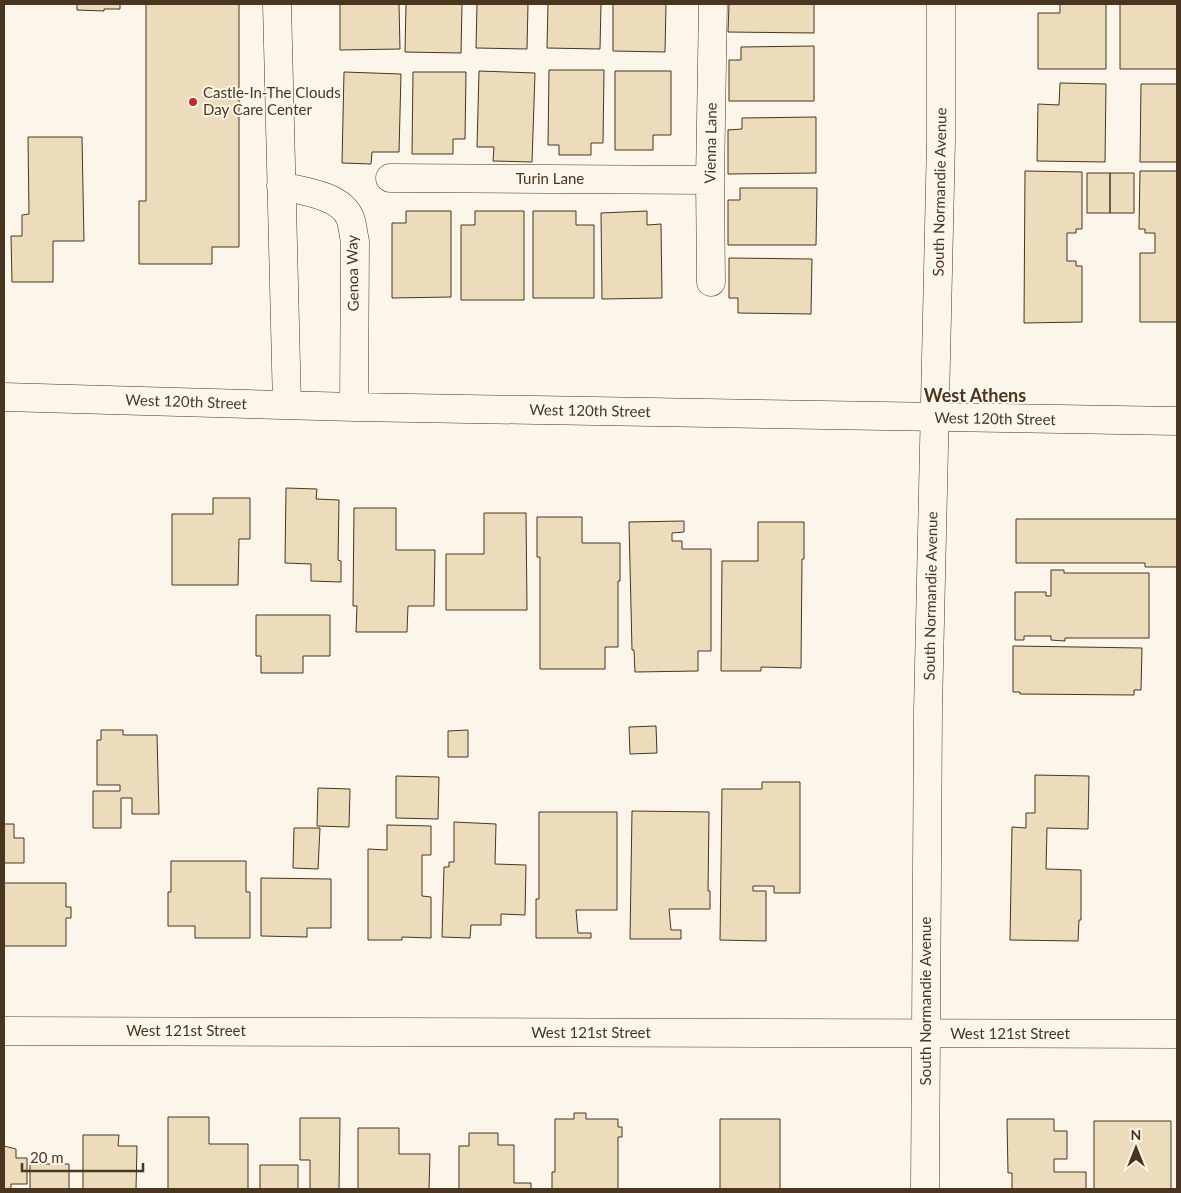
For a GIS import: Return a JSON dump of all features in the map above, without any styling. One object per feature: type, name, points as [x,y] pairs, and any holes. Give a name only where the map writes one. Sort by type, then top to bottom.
[{"type":"street","points":[[277,4],[286,405]]},
{"type":"street","name":"Vienna Lane","points":[[711,282],[710,180],[714,4]]},
{"type":"street","name":"South Normandie Avenue","points":[[925,1189],[929,700],[941,150],[942,4]]},
{"type":"street","name":"Turin Lane","points":[[390,178],[710,180]]},
{"type":"street","name":"Genoa Way","points":[[282,186],[318,195],[338,204],[350,217],[355,241],[354,407]]},
{"type":"street","name":"West 120th Street","points":[[4,397],[354,407],[1177,421]]},
{"type":"street","name":"West 121st Street","points":[[4,1031],[926,1035],[1177,1034]]},
{"type":"building","points":[[77,4],[120,4],[120,9],[104,9],[104,11],[77,10]]},
{"type":"building","name":"Castle-In-The Clouds Day Care Center","points":[[146,4],[239,4],[239,247],[212,247],[212,264],[139,264],[139,201],[146,201]]},
{"type":"building","points":[[340,4],[399,4],[400,49],[340,50]]},
{"type":"building","points":[[406,4],[462,4],[461,53],[405,52]]},
{"type":"building","points":[[477,4],[528,4],[527,49],[476,48]]},
{"type":"building","points":[[548,4],[601,4],[600,49],[547,48]]},
{"type":"building","points":[[613,4],[666,4],[665,52],[613,51]]},
{"type":"building","points":[[729,4],[814,4],[814,33],[728,32]]},
{"type":"building","points":[[1060,4],[1106,4],[1106,69],[1038,69],[1038,13],[1060,13]]},
{"type":"building","points":[[1120,4],[1177,4],[1177,69],[1120,69]]},
{"type":"building","points":[[814,46],[814,101],[729,101],[729,60],[741,60],[741,47]]},
{"type":"building","points":[[549,70],[604,70],[603,143],[591,143],[591,155],[559,155],[559,145],[548,145]]},
{"type":"building","points":[[479,71],[535,73],[532,162],[493,161],[494,147],[477,147]]},
{"type":"building","points":[[615,71],[671,71],[671,135],[653,135],[653,150],[615,150]]},
{"type":"building","points":[[344,72],[401,74],[399,152],[372,152],[371,164],[342,163]]},
{"type":"building","points":[[413,72],[466,72],[465,139],[453,139],[453,154],[412,154]]},
{"type":"building","points":[[1060,83],[1106,84],[1105,162],[1037,161],[1038,104],[1059,105]]},
{"type":"building","points":[[1141,84],[1177,84],[1177,162],[1140,162]]},
{"type":"building","points":[[816,117],[816,173],[728,174],[728,130],[742,129],[742,118]]},
{"type":"building","points":[[28,137],[82,137],[84,241],[53,241],[53,282],[12,282],[11,236],[22,236],[22,215],[29,214]]},
{"type":"building","points":[[1025,171],[1082,172],[1082,229],[1076,229],[1076,233],[1067,233],[1067,261],[1076,261],[1076,266],[1082,266],[1082,322],[1024,323]]},
{"type":"building","points":[[1140,171],[1177,171],[1177,322],[1140,322],[1140,253],[1155,253],[1155,233],[1145,233],[1145,229],[1139,229]]},
{"type":"building","points":[[1087,173],[1110,173],[1110,213],[1087,213]]},
{"type":"building","points":[[1110,173],[1134,173],[1134,213],[1110,213]]},
{"type":"building","points":[[740,188],[817,188],[816,245],[728,245],[728,200],[740,200]]},
{"type":"building","points":[[406,211],[451,211],[451,297],[392,298],[392,223],[406,223]]},
{"type":"building","points":[[475,211],[524,211],[524,300],[461,300],[461,225],[475,225]]},
{"type":"building","points":[[533,211],[576,211],[576,225],[594,225],[594,298],[533,298]]},
{"type":"building","points":[[647,211],[647,225],[661,224],[662,298],[602,299],[601,213]]},
{"type":"building","points":[[729,258],[812,259],[811,314],[738,313],[738,298],[729,298]]},
{"type":"building","points":[[286,488],[317,489],[316,499],[339,500],[338,560],[341,561],[341,582],[311,581],[311,564],[285,563]]},
{"type":"building","points":[[213,498],[250,498],[250,539],[239,539],[238,585],[172,585],[172,514],[213,514]]},
{"type":"building","points":[[354,508],[396,508],[396,550],[435,550],[434,606],[408,606],[407,632],[356,632],[357,606],[353,606]]},
{"type":"building","points":[[484,513],[526,513],[527,610],[446,610],[446,554],[484,554]]},
{"type":"building","points":[[537,517],[582,517],[582,543],[620,543],[618,647],[605,647],[605,669],[540,669],[540,557],[537,557]]},
{"type":"building","points":[[1016,519],[1177,519],[1177,567],[1145,567],[1145,563],[1016,563]]},
{"type":"building","points":[[684,521],[684,532],[672,533],[672,541],[682,541],[682,549],[711,549],[711,651],[698,651],[698,671],[635,672],[634,650],[632,650],[629,522]]},
{"type":"building","points":[[758,522],[804,522],[801,668],[761,667],[761,671],[721,671],[722,561],[758,561]]},
{"type":"building","points":[[1051,570],[1064,570],[1064,573],[1149,573],[1149,638],[1065,638],[1065,641],[1051,640],[1051,636],[1024,636],[1024,640],[1015,640],[1015,592],[1046,592],[1046,596],[1051,596]]},
{"type":"building","points":[[256,615],[330,615],[330,656],[303,656],[303,673],[261,673],[261,656],[256,656]]},
{"type":"building","points":[[1013,646],[1142,648],[1141,690],[1134,690],[1134,695],[1020,694],[1020,692],[1013,692]]},
{"type":"building","points":[[656,726],[657,753],[630,754],[629,727]]},
{"type":"building","points":[[101,730],[123,730],[123,735],[157,735],[159,814],[132,814],[132,798],[121,798],[121,828],[93,828],[93,791],[120,791],[120,785],[97,785],[97,740],[101,740]]},
{"type":"building","points":[[468,730],[468,757],[448,757],[448,731]]},
{"type":"building","points":[[1035,775],[1089,776],[1088,829],[1047,828],[1046,869],[1081,870],[1081,920],[1079,920],[1078,941],[1010,940],[1012,827],[1026,828],[1026,813],[1035,813]]},
{"type":"building","points":[[396,776],[439,777],[438,819],[396,818]]},
{"type":"building","points":[[762,782],[800,782],[800,893],[774,893],[774,886],[753,886],[753,891],[766,891],[766,941],[720,940],[722,789],[762,789]]},
{"type":"building","points":[[318,788],[350,789],[349,827],[317,826]]},
{"type":"building","points":[[632,811],[709,812],[708,891],[710,891],[710,909],[669,909],[671,930],[681,930],[681,939],[630,939]]},
{"type":"building","points":[[539,812],[617,812],[617,910],[576,910],[578,933],[591,933],[591,938],[536,938],[536,899],[539,899]]},
{"type":"building","points":[[454,822],[496,824],[495,864],[526,865],[525,915],[501,914],[501,925],[471,925],[470,938],[442,937],[444,867],[449,867],[449,862],[454,862]]},
{"type":"building","points":[[4,824],[14,824],[14,838],[24,838],[24,863],[4,863]]},
{"type":"building","points":[[387,825],[431,826],[431,855],[422,855],[422,896],[431,897],[431,938],[402,937],[402,940],[368,940],[368,849],[387,850]]},
{"type":"building","points":[[294,828],[320,828],[318,869],[293,868]]},
{"type":"building","points":[[171,861],[246,861],[246,892],[250,892],[250,938],[195,938],[195,926],[168,926],[168,892],[171,892]]},
{"type":"building","points":[[261,878],[331,879],[331,928],[307,928],[307,937],[261,936]]},
{"type":"building","points":[[4,883],[66,883],[66,907],[71,907],[71,918],[66,918],[66,946],[4,946]]},
{"type":"building","points":[[574,1113],[586,1113],[586,1119],[618,1119],[618,1127],[622,1127],[622,1137],[618,1137],[618,1189],[552,1189],[552,1172],[555,1172],[555,1119],[574,1119]]},
{"type":"building","points":[[168,1117],[209,1117],[209,1144],[248,1144],[248,1189],[168,1189]]},
{"type":"building","points":[[300,1118],[340,1118],[339,1189],[310,1189],[310,1160],[300,1160]]},
{"type":"building","points":[[720,1119],[780,1119],[780,1189],[720,1189]]},
{"type":"building","points":[[1007,1119],[1054,1119],[1054,1131],[1067,1131],[1067,1159],[1054,1159],[1054,1172],[1086,1172],[1086,1189],[1012,1189],[1012,1173],[1008,1173]]},
{"type":"building","points":[[1094,1121],[1171,1121],[1171,1189],[1094,1189]]},
{"type":"building","points":[[358,1128],[399,1128],[399,1154],[430,1154],[429,1189],[358,1189]]},
{"type":"building","points":[[469,1133],[498,1133],[498,1145],[514,1145],[514,1183],[531,1183],[531,1189],[459,1189],[459,1146],[469,1146]]},
{"type":"building","points":[[83,1135],[119,1135],[118,1146],[137,1146],[136,1189],[83,1189]]},
{"type":"building","points":[[4,1146],[16,1149],[16,1158],[27,1158],[27,1184],[11,1184],[11,1189],[4,1189]]},
{"type":"building","points":[[30,1164],[69,1164],[69,1189],[30,1189]]},
{"type":"building","points":[[260,1165],[298,1165],[298,1189],[260,1189]]},
{"type":"place","name":"Castle-In-The Clouds Day Care Center","points":[[193,102]]},
{"type":"district","name":"West Athens","points":[[975,396]]}]
